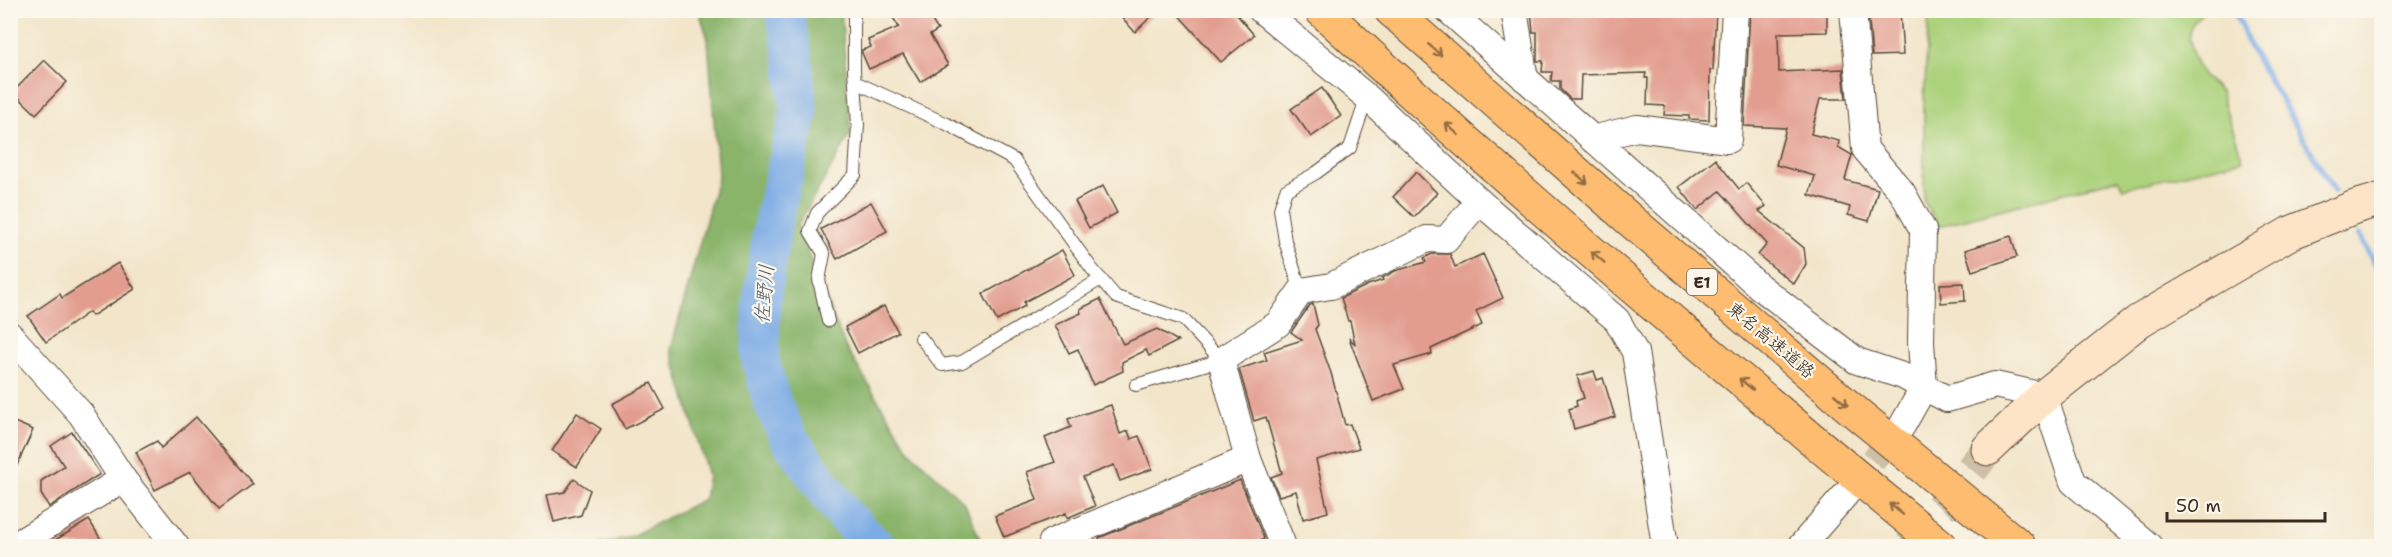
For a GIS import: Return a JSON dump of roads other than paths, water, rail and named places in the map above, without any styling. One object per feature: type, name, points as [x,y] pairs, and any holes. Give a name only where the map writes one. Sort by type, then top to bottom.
[{"type":"highway","points":[[1321,10],[1634,288],[1800,430],[1941,546]]},
{"type":"highway","name":"東名高速道路","points":[[1391,10],[1629,219],[1849,407],[2019,546]]},
{"type":"street","points":[[1261,10],[1367,97],[1479,201],[1617,320],[1635,352],[1665,546]]},
{"type":"street","points":[[1448,10],[1760,287],[1857,361],[1903,376],[1947,399],[1995,385],[2044,396]]},
{"type":"street","points":[[1514,10],[1525,79]]},
{"type":"street","points":[[1592,139],[1637,128],[1728,140],[1735,10]]},
{"type":"street","points":[[1853,10],[1865,149],[1902,192],[1923,230],[1921,342],[1924,387],[1902,426]]},
{"type":"street","points":[[1988,449],[2044,396],[2139,321],[2290,233],[2355,207],[2382,200]]},
{"type":"street","points":[[1282,546],[1248,459],[1221,360],[1278,324],[1301,291],[1330,286],[1427,239],[1446,240],[1479,201]]},
{"type":"street","points":[[10,335],[81,414],[123,479],[176,546]]},
{"type":"street","points":[[2044,396],[2073,482],[2149,546]]},
{"type":"street","points":[[1052,542],[1248,459]]},
{"type":"street","points":[[14,546],[123,479]]},
{"type":"street","points":[[1801,546],[1846,494]]},
{"type":"lane","points":[[828,321],[819,280],[824,254],[810,231],[817,213],[855,175],[858,124],[854,10]]},
{"type":"lane","points":[[855,82],[947,124],[1014,160],[1116,297],[1183,319],[1221,360],[1136,385]]},
{"type":"lane","points":[[1301,291],[1285,241],[1280,209],[1286,190],[1316,173],[1350,148],[1367,97]]},
{"type":"lane","points":[[921,338],[942,364],[962,363],[1101,279]]},
{"type":"waterway","name":"佐野川","points":[[784,10],[793,55],[799,112],[773,222],[762,298],[760,359],[772,402],[788,437],[843,514],[875,546]]},
{"type":"waterway","points":[[2235,10],[2250,47],[2334,191]]},
{"type":"waterway","points":[[2359,235],[2382,276]]},
{"type":"tunnel","points":[[1848,491],[1901,427]]},
{"type":"tunnel","points":[[1910,546],[1988,449]]}]
